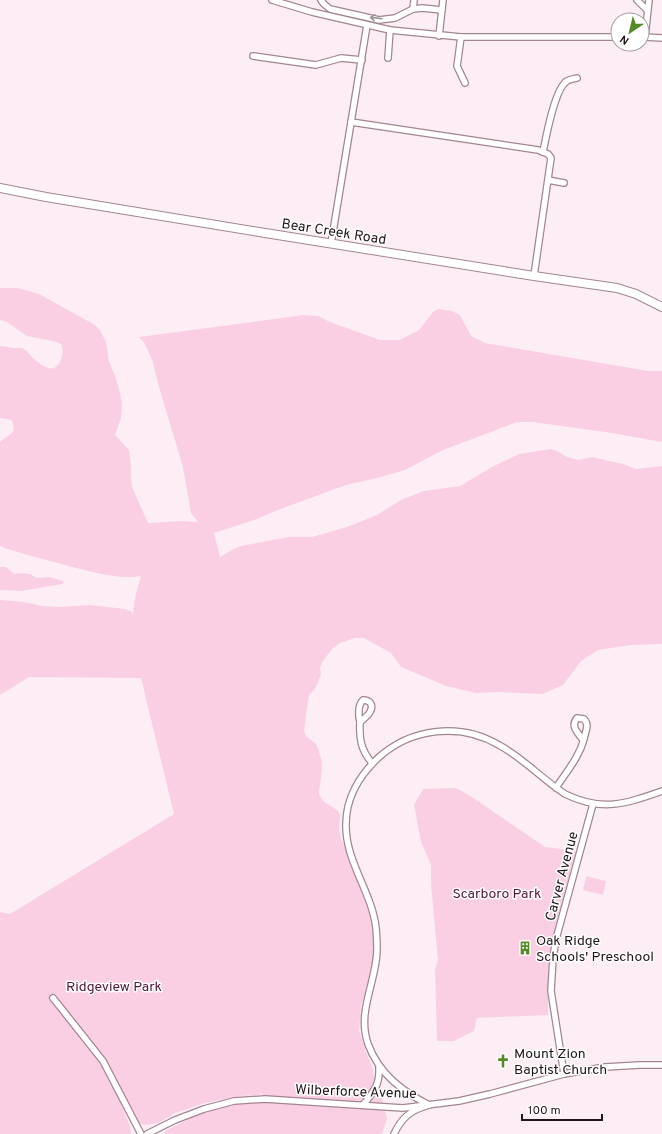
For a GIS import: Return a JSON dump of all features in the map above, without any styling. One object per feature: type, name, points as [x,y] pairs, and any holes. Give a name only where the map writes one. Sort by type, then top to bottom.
[{"type":"street","points":[[272,0],[367,26],[439,36],[610,37]]},
{"type":"street","points":[[321,0],[330,9],[379,20],[395,18],[413,9],[422,8],[442,10]]},
{"type":"street","points":[[413,9],[414,0]]},
{"type":"street","points":[[439,36],[443,0]]},
{"type":"street","points":[[637,0],[648,10]]},
{"type":"street","points":[[648,0],[648,10]]},
{"type":"street","points":[[331,244],[367,26]]},
{"type":"street","points":[[388,58],[390,30]]},
{"type":"street","points":[[461,37],[457,66],[466,83]]},
{"type":"street","points":[[650,37],[662,38]]},
{"type":"street","points":[[253,56],[316,65],[341,58],[362,60]]},
{"type":"street","points":[[544,152],[551,114],[562,86],[567,81],[576,78]]},
{"type":"street","points":[[351,122],[538,150],[548,154],[551,158],[534,276]]},
{"type":"street","points":[[548,180],[564,183]]},
{"type":"street","name":"Bear Creek Road","points":[[0,188],[46,197],[331,244],[607,286],[626,290],[662,307]]},
{"type":"street","points":[[360,722],[361,746],[366,756],[372,763]]},
{"type":"street","points":[[429,1105],[413,1097],[396,1085],[379,1066],[368,1044],[364,1022],[365,1007],[378,950],[376,924],[369,898],[354,864],[347,838],[346,823],[351,795],[360,778],[372,763],[387,750],[417,735],[440,731],[462,732],[480,736],[500,745],[556,788],[575,798],[594,804],[619,804],[635,801],[662,791]]},
{"type":"street","points":[[556,788],[577,757],[584,740]]},
{"type":"street","name":"Carver Avenue","points":[[564,1074],[551,991],[553,958],[556,939],[594,804]]},
{"type":"street","points":[[53,998],[103,1061],[141,1134]]},
{"type":"street","name":"Wilberforce Avenue","points":[[147,1134],[175,1120],[204,1109],[234,1101],[265,1099],[403,1108],[459,1101],[564,1074],[605,1067],[662,1065]]},
{"type":"street","points":[[363,1105],[378,1083],[379,1066]]},
{"type":"street","points":[[394,1134],[407,1115],[429,1105]]},
{"type":"green space","name":"Ridgeview Park","points":[[0,288],[18,288],[39,294],[95,325],[100,330],[106,342],[109,361],[116,379],[122,404],[121,418],[115,435],[129,450],[132,487],[148,523],[182,521],[198,522],[191,513],[183,467],[153,362],[145,344],[139,337],[304,315],[318,316],[330,322],[380,340],[400,340],[419,330],[433,312],[438,309],[452,311],[460,315],[471,336],[485,343],[648,371],[662,371],[662,442],[612,433],[533,422],[517,422],[443,450],[405,470],[346,485],[254,520],[214,533],[220,557],[241,546],[288,537],[312,537],[347,527],[377,515],[401,500],[424,491],[460,486],[492,467],[519,454],[551,449],[567,457],[578,460],[592,457],[623,464],[636,469],[662,466],[662,644],[631,645],[598,650],[581,661],[563,685],[542,694],[497,692],[476,693],[446,686],[401,667],[391,653],[364,638],[355,638],[340,643],[333,648],[322,662],[320,668],[321,674],[318,682],[315,689],[309,695],[304,731],[306,736],[316,744],[322,762],[319,794],[324,802],[337,810],[340,814],[339,830],[341,839],[367,900],[373,921],[375,953],[361,1007],[359,1031],[373,1069],[375,1086],[380,1092],[386,1114],[387,1119],[382,1134],[164,1134],[167,1130],[207,1111],[240,1104],[264,1103],[262,1093],[258,1095],[240,1096],[205,1103],[175,1113],[158,1123],[146,1125],[140,1124],[127,1101],[120,1102],[130,1126],[131,1134],[0,1134],[0,912],[10,914],[174,814],[141,678],[29,677],[0,695],[0,600],[24,602],[42,606],[58,607],[90,605],[125,609],[132,612],[133,616],[141,576],[121,577],[98,573],[27,555],[0,546],[0,442],[11,434],[14,429],[12,420],[0,418],[0,346],[22,348],[27,351],[38,363],[51,368],[57,366],[60,362],[63,351],[61,344],[27,336],[7,322],[0,320]]},
{"type":"green space","points":[[0,567],[6,567],[14,574],[30,574],[37,578],[50,577],[64,582],[62,584],[21,591],[0,590]]},
{"type":"green space","name":"Scarboro Park","points":[[456,788],[469,795],[545,847],[576,851],[555,928],[548,969],[548,1015],[477,1018],[474,1031],[454,1041],[437,1041],[435,969],[438,960],[431,885],[431,865],[421,842],[414,805],[423,789]]},
{"type":"green space","points":[[586,876],[606,881],[603,895],[583,890]]},
{"type":"place","name":"Oak Ridge Schools' Preschool","points":[[525,948]]},
{"type":"place","name":"Mount Zion Baptist Church","points":[[503,1061]]}]
